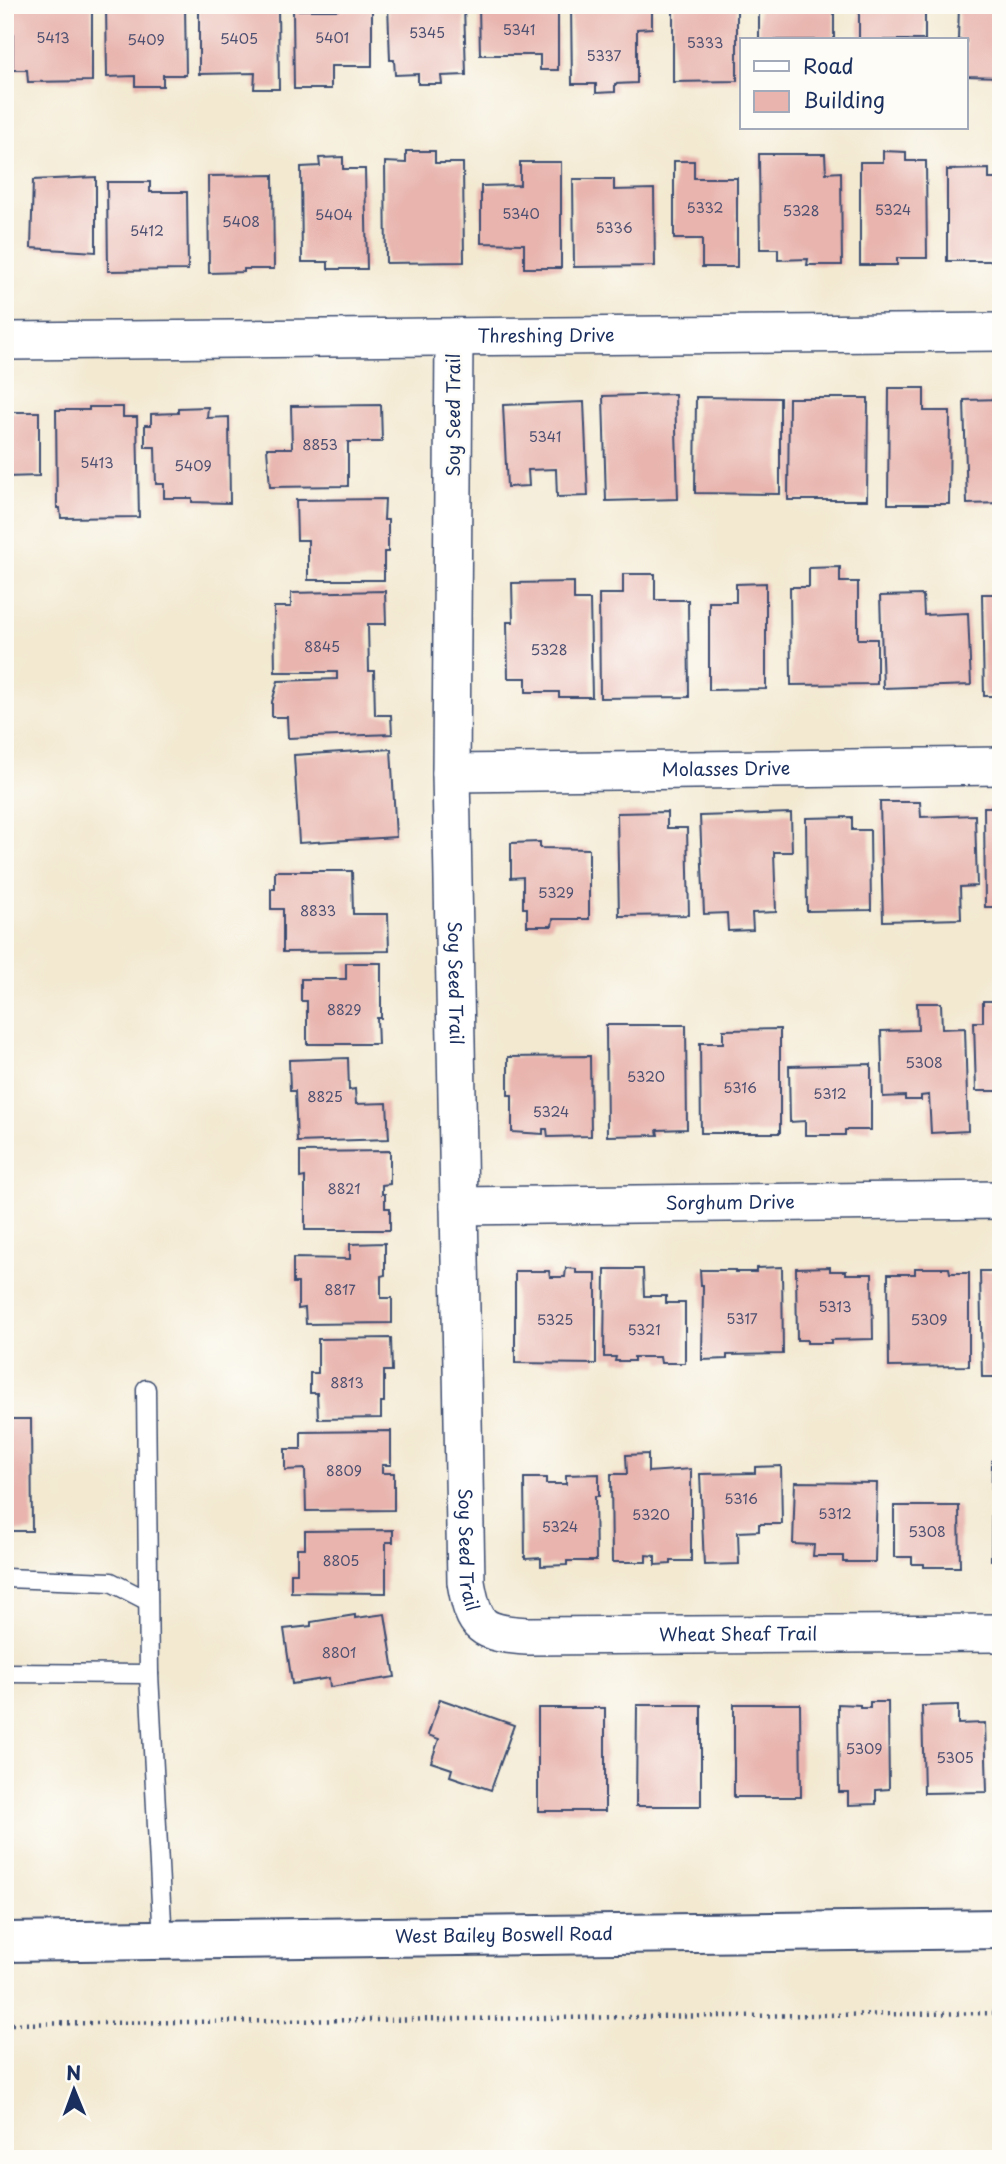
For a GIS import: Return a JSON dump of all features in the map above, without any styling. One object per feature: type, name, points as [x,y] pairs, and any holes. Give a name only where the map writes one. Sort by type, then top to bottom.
[{"type":"main road","name":"West Bailey Boswell Road","points":[[5,1942],[1001,1929]]},
{"type":"street","name":"Threshing Drive","points":[[5,341],[1001,332]]},
{"type":"street","name":"Soy Seed Trail","points":[[454,337],[451,772],[466,1582],[470,1606],[479,1625]]},
{"type":"street","name":"Molasses Drive","points":[[451,772],[1001,766]]},
{"type":"street","name":"Sorghum Drive","points":[[459,1206],[1001,1200]]},
{"type":"street","name":"Wheat Sheaf Trail","points":[[479,1625],[497,1634],[527,1636],[1001,1633]]},
{"type":"lane","points":[[146,1389],[149,1674],[163,1941]]},
{"type":"lane","points":[[5,1578],[111,1582],[148,1601]]},
{"type":"lane","points":[[5,1673],[149,1674]]},
{"type":"path","points":[[5,2024],[1001,2013]]},
{"type":"building","points":[[13,5],[92,5],[92,81],[28,82],[27,70],[13,70]]},
{"type":"building","points":[[106,5],[185,5],[186,75],[163,75],[163,86],[135,86],[135,76],[107,77]]},
{"type":"building","points":[[199,5],[278,5],[279,89],[254,89],[255,73],[199,74]]},
{"type":"building","points":[[338,5],[372,5],[372,66],[331,66],[331,89],[294,89],[293,10],[338,10]]},
{"type":"building","points":[[388,5],[464,5],[466,75],[441,76],[442,84],[418,84],[418,74],[395,75],[394,60],[390,60]]},
{"type":"building","points":[[479,5],[558,5],[558,70],[540,70],[540,55],[480,55]]},
{"type":"building","points":[[571,5],[652,5],[652,28],[637,29],[637,83],[615,84],[615,92],[596,93],[596,84],[572,84]]},
{"type":"building","points":[[673,5],[737,5],[737,81],[673,82]]},
{"type":"building","points":[[759,5],[834,5],[834,38],[759,38]]},
{"type":"building","points":[[859,5],[925,5],[925,38],[859,38]]},
{"type":"building","points":[[959,5],[1001,5],[1001,77],[968,76],[968,38],[958,38]]},
{"type":"building","points":[[406,151],[435,151],[435,163],[463,163],[464,262],[386,263],[385,162],[406,163]]},
{"type":"building","points":[[883,151],[906,152],[906,161],[926,161],[927,258],[897,258],[897,265],[860,265],[860,162],[883,162]]},
{"type":"building","points":[[759,154],[825,154],[826,173],[841,172],[842,265],[807,265],[808,259],[778,260],[778,249],[760,249]]},
{"type":"building","points":[[343,157],[343,169],[365,169],[367,269],[328,269],[328,262],[302,262],[301,167],[320,166],[319,158]]},
{"type":"building","points":[[674,161],[694,161],[694,178],[737,178],[737,267],[702,267],[702,239],[674,239]]},
{"type":"building","points":[[520,162],[561,162],[561,268],[524,268],[524,244],[481,243],[481,186],[520,185]]},
{"type":"building","points":[[989,169],[989,179],[1001,179],[1001,261],[947,261],[947,170]]},
{"type":"building","points":[[273,175],[274,269],[209,273],[208,176]]},
{"type":"building","points":[[96,177],[96,252],[31,248],[33,180]]},
{"type":"building","points":[[573,179],[614,179],[614,190],[654,189],[655,266],[574,267]]},
{"type":"building","points":[[107,182],[150,182],[150,192],[187,192],[188,270],[108,271]]},
{"type":"building","points":[[889,388],[924,388],[924,411],[950,411],[949,504],[888,504]]},
{"type":"building","points":[[675,394],[678,499],[606,501],[603,396]]},
{"type":"building","points":[[696,397],[780,398],[780,494],[695,493]]},
{"type":"building","points":[[789,398],[868,398],[867,500],[788,500]]},
{"type":"building","points":[[1001,399],[1001,503],[967,504],[964,400]]},
{"type":"building","points":[[584,402],[588,496],[557,497],[556,469],[528,470],[529,486],[507,487],[503,405]]},
{"type":"building","points":[[381,405],[382,442],[348,442],[348,486],[270,487],[267,448],[292,448],[291,406]]},
{"type":"building","points":[[89,407],[123,407],[123,417],[137,417],[139,517],[61,518],[60,508],[57,508],[56,410],[89,410]]},
{"type":"building","points":[[208,407],[207,418],[229,417],[230,503],[192,502],[192,498],[164,498],[164,484],[156,484],[155,447],[145,447],[145,425],[151,425],[151,414],[178,413],[178,408]]},
{"type":"building","points":[[5,412],[39,412],[39,476],[5,477]]},
{"type":"building","points":[[385,499],[384,520],[388,520],[388,552],[384,552],[384,580],[308,580],[308,540],[297,540],[296,500]]},
{"type":"building","points":[[840,567],[840,582],[858,582],[858,639],[877,639],[877,684],[791,685],[790,587],[809,587],[809,568]]},
{"type":"building","points":[[623,574],[655,574],[655,600],[688,600],[689,697],[600,698],[599,594],[623,594]]},
{"type":"building","points":[[574,582],[574,600],[590,600],[592,697],[559,697],[559,692],[526,692],[526,678],[508,678],[507,622],[513,622],[512,583]]},
{"type":"building","points":[[766,583],[766,689],[709,690],[709,602],[736,602],[736,584]]},
{"type":"building","points":[[385,591],[386,624],[368,624],[369,671],[374,671],[375,715],[391,715],[392,734],[288,738],[287,717],[272,717],[272,702],[278,681],[337,679],[337,672],[275,672],[274,607],[291,607],[291,593]]},
{"type":"building","points":[[982,594],[1001,594],[1001,696],[984,696]]},
{"type":"building","points":[[923,595],[924,615],[968,613],[971,685],[883,688],[880,596]]},
{"type":"building","points":[[391,749],[396,837],[299,843],[294,755]]},
{"type":"building","points":[[880,802],[920,802],[921,817],[975,815],[977,886],[960,887],[961,919],[883,921]]},
{"type":"building","points":[[984,807],[1001,807],[1001,907],[985,907]]},
{"type":"building","points":[[667,812],[667,828],[687,828],[689,915],[619,916],[617,813]]},
{"type":"building","points":[[791,813],[792,852],[774,852],[776,912],[752,913],[753,930],[728,931],[727,913],[704,914],[700,816]]},
{"type":"building","points":[[852,817],[852,830],[870,830],[871,910],[807,911],[806,818]]},
{"type":"building","points":[[540,842],[540,848],[589,849],[589,919],[553,919],[552,926],[527,926],[527,908],[523,908],[523,877],[511,878],[511,843]]},
{"type":"building","points":[[275,871],[352,871],[353,914],[388,914],[389,951],[283,952],[283,909],[271,909]]},
{"type":"building","points":[[346,963],[381,963],[378,1044],[307,1044],[307,1001],[301,1001],[301,979],[346,979]]},
{"type":"building","points":[[983,1001],[1001,1001],[1001,1091],[976,1091],[974,1022],[983,1022]]},
{"type":"building","points":[[917,1003],[941,1003],[942,1029],[965,1028],[968,1131],[931,1133],[929,1095],[921,1096],[921,1100],[905,1100],[905,1096],[883,1097],[881,1031],[918,1030]]},
{"type":"building","points":[[606,1025],[686,1025],[687,1129],[657,1130],[658,1135],[607,1136]]},
{"type":"building","points":[[780,1029],[780,1133],[701,1133],[700,1043],[723,1043],[723,1030]]},
{"type":"building","points":[[590,1056],[591,1136],[548,1137],[547,1129],[543,1129],[543,1134],[512,1132],[508,1057]]},
{"type":"building","points":[[348,1058],[349,1090],[355,1089],[356,1104],[387,1103],[389,1139],[297,1142],[295,1091],[290,1091],[289,1060]]},
{"type":"building","points":[[871,1064],[871,1130],[845,1130],[845,1135],[805,1135],[805,1121],[790,1122],[789,1066]]},
{"type":"building","points":[[390,1151],[390,1184],[382,1185],[382,1194],[385,1194],[385,1208],[390,1208],[390,1230],[305,1230],[305,1177],[300,1178],[300,1152]]},
{"type":"building","points":[[385,1243],[385,1275],[381,1276],[381,1298],[392,1298],[392,1323],[306,1324],[305,1308],[298,1309],[298,1283],[293,1283],[293,1258],[350,1259],[350,1244]]},
{"type":"building","points":[[782,1267],[783,1354],[727,1355],[727,1359],[702,1360],[703,1285],[700,1270],[756,1272],[756,1268]]},
{"type":"building","points":[[830,1267],[830,1271],[846,1271],[846,1274],[872,1274],[873,1339],[831,1340],[831,1343],[807,1343],[807,1340],[797,1340],[796,1268]]},
{"type":"building","points":[[566,1268],[576,1269],[576,1273],[596,1273],[596,1364],[515,1363],[515,1271],[549,1271],[550,1277],[565,1277]]},
{"type":"building","points":[[915,1268],[949,1268],[950,1273],[969,1273],[969,1366],[889,1367],[888,1274],[915,1274]]},
{"type":"building","points":[[605,1269],[643,1269],[644,1296],[666,1296],[666,1303],[685,1303],[685,1363],[661,1363],[660,1357],[634,1357],[634,1361],[615,1361],[616,1357],[604,1357]]},
{"type":"building","points":[[980,1271],[1001,1271],[1001,1377],[982,1377]]},
{"type":"building","points":[[391,1338],[392,1371],[384,1371],[381,1418],[318,1419],[317,1393],[310,1393],[310,1373],[318,1373],[318,1339]]},
{"type":"building","points":[[5,1419],[31,1419],[32,1531],[5,1531]]},
{"type":"building","points":[[391,1431],[391,1465],[382,1465],[382,1473],[394,1473],[394,1510],[306,1511],[305,1469],[285,1470],[285,1449],[301,1449],[301,1432]]},
{"type":"building","points":[[648,1454],[648,1472],[691,1469],[691,1561],[671,1561],[671,1564],[655,1565],[655,1556],[646,1555],[646,1562],[612,1562],[611,1474],[627,1474],[626,1455]]},
{"type":"building","points":[[1001,1459],[1001,1560],[991,1560],[992,1460]]},
{"type":"building","points":[[781,1466],[782,1524],[759,1524],[759,1531],[738,1532],[739,1564],[704,1565],[700,1474],[755,1473],[755,1467]]},
{"type":"building","points":[[599,1474],[599,1496],[595,1496],[596,1561],[567,1561],[567,1565],[541,1566],[541,1558],[525,1559],[524,1478],[546,1478],[546,1484],[566,1484],[566,1475]]},
{"type":"building","points":[[795,1482],[877,1483],[875,1562],[843,1562],[843,1556],[813,1556],[814,1545],[793,1544]]},
{"type":"building","points":[[894,1506],[959,1506],[960,1567],[924,1567],[924,1564],[912,1564],[912,1557],[894,1557]]},
{"type":"building","points":[[393,1530],[393,1542],[386,1542],[386,1593],[291,1592],[291,1573],[297,1573],[297,1548],[305,1548],[305,1531]]},
{"type":"building","points":[[385,1614],[395,1677],[330,1687],[329,1678],[292,1684],[284,1629],[311,1626],[311,1622],[355,1615],[355,1618]]},
{"type":"building","points":[[440,1699],[514,1725],[491,1790],[450,1776],[452,1769],[431,1762],[439,1739],[428,1735]]},
{"type":"building","points":[[870,1702],[888,1702],[889,1789],[876,1790],[876,1804],[848,1805],[848,1792],[839,1792],[838,1704],[870,1708]]},
{"type":"building","points":[[734,1704],[800,1704],[801,1797],[734,1797]]},
{"type":"building","points":[[637,1705],[701,1705],[701,1806],[636,1806]]},
{"type":"building","points":[[958,1705],[958,1724],[985,1723],[987,1792],[924,1793],[922,1706]]},
{"type":"building","points":[[538,1708],[605,1708],[605,1811],[538,1811]]}]
